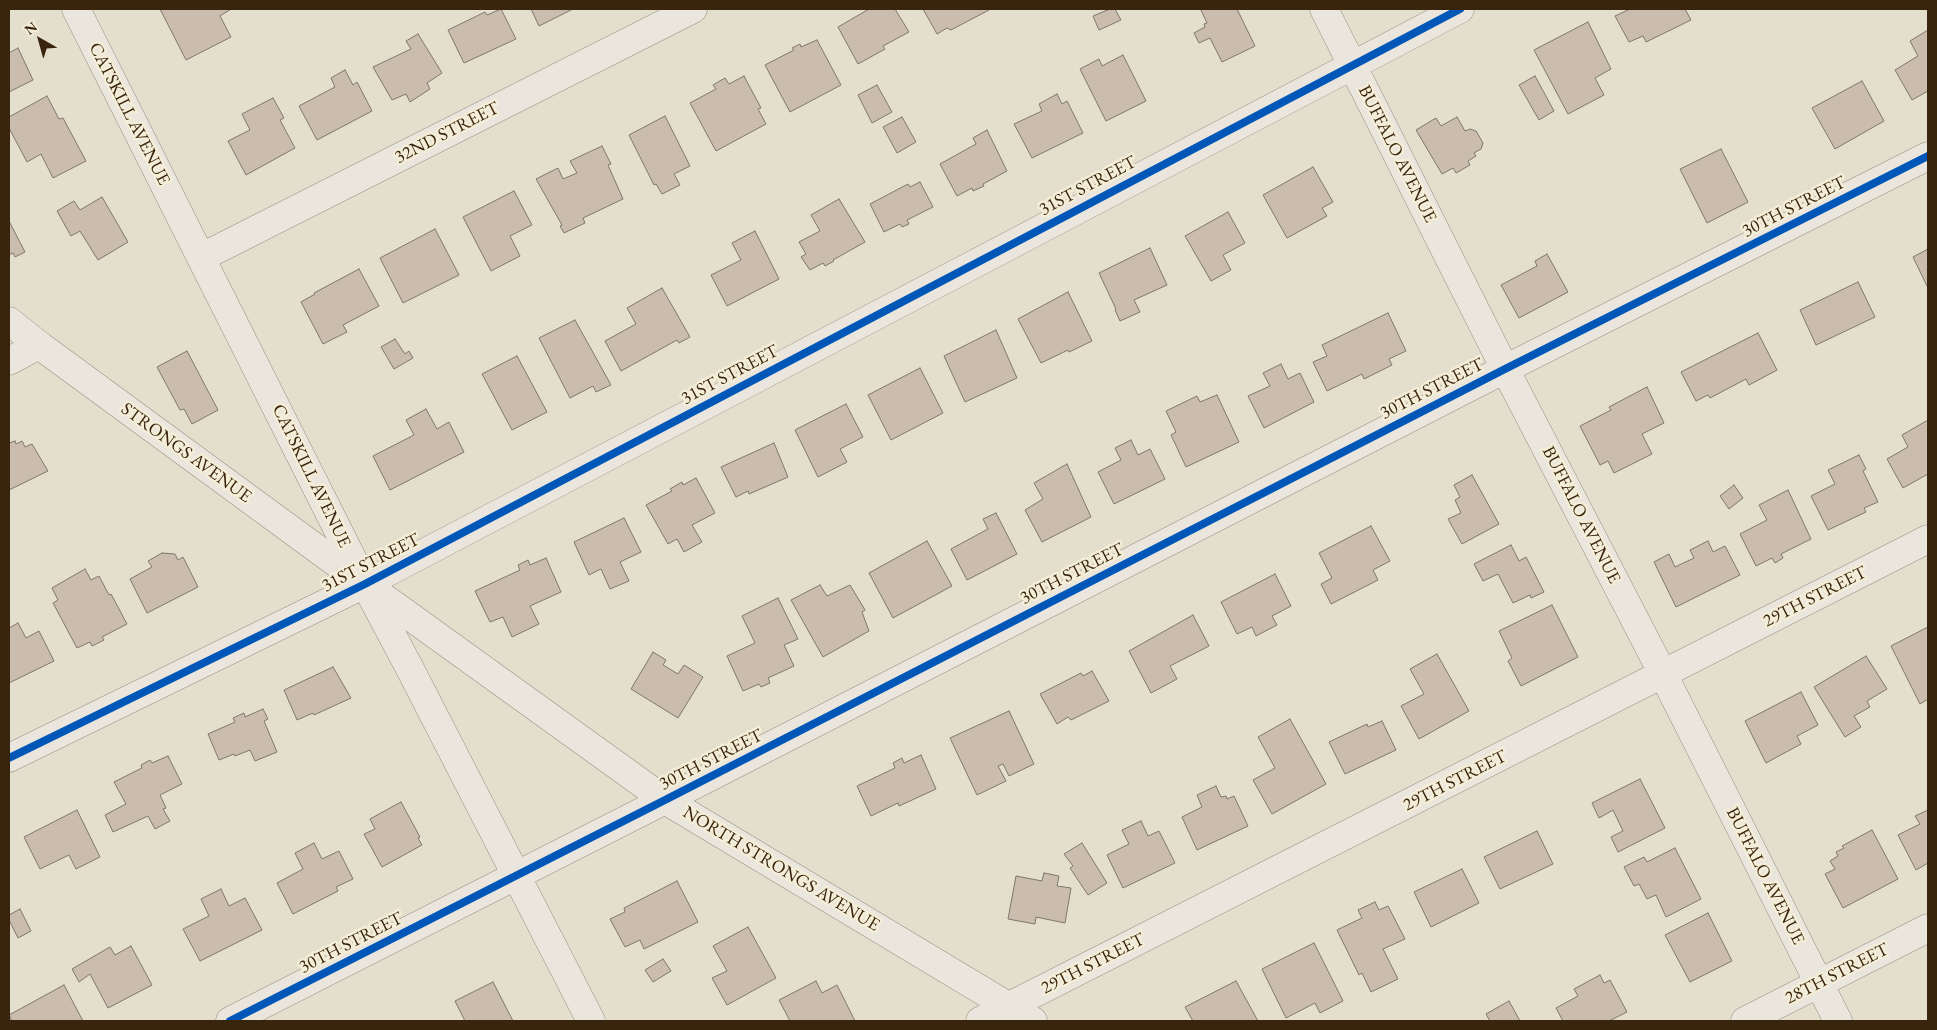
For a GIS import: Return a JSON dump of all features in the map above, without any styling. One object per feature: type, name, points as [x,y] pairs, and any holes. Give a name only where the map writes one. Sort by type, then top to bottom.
[{"type":"street","name":"CATSKILL AVENUE","points":[[76,9],[365,584],[591,1021]]},
{"type":"street","name":"32ND STREET","points":[[202,257],[693,9]]},
{"type":"street","name":"BUFFALO AVENUE","points":[[1324,9],[1505,369],[1663,674],[1838,1021]]},
{"type":"street","name":"31ST STREET","points":[[9,758],[365,584],[1352,64],[1460,9]]},
{"type":"street","name":"30TH STREET","points":[[230,1021],[517,876],[1505,369],[1928,156]]},
{"type":"street","name":"STRONGS AVENUE","points":[[9,321],[365,584]]},
{"type":"street","points":[[9,361],[39,345]]},
{"type":"street","name":"29TH STREET","points":[[980,1021],[1928,539]]},
{"type":"street","name":"NORTH STRONGS AVENUE","points":[[365,584],[665,800],[1033,1021]]},
{"type":"street","name":"28TH STREET","points":[[1745,1021],[1928,928]]},
{"type":"building","points":[[160,9],[231,9],[220,16],[231,37],[186,60]]},
{"type":"building","points":[[501,9],[516,39],[464,63],[448,30],[485,12],[487,15]]},
{"type":"building","points":[[531,9],[573,9],[539,26]]},
{"type":"building","points":[[869,9],[895,9],[909,32],[883,46],[885,49],[858,64],[838,27]]},
{"type":"building","points":[[923,9],[989,10],[951,30],[947,28],[937,34]]},
{"type":"building","points":[[1110,9],[1115,9],[1121,20],[1099,30],[1093,16]]},
{"type":"building","points":[[1237,9],[1255,46],[1222,62],[1210,38],[1199,43],[1194,33],[1205,27],[1204,24],[1207,23],[1201,10]]},
{"type":"building","points":[[1630,9],[1685,9],[1691,20],[1646,42],[1643,36],[1629,42],[1615,16]]},
{"type":"building","points":[[1588,22],[1611,69],[1595,78],[1604,95],[1568,114],[1534,50]]},
{"type":"building","points":[[1928,30],[1928,91],[1912,100],[1895,70],[1918,56],[1910,41]]},
{"type":"building","points":[[418,34],[442,73],[427,83],[430,89],[410,102],[406,94],[392,100],[373,67],[411,49],[406,41]]},
{"type":"building","points":[[817,40],[841,85],[790,112],[765,65],[794,50],[792,48],[800,44],[801,47]]},
{"type":"building","points":[[18,48],[33,80],[9,92],[9,53]]},
{"type":"building","points":[[1123,55],[1146,101],[1106,121],[1080,69],[1099,59],[1102,66]]},
{"type":"building","points":[[345,70],[353,85],[357,82],[372,111],[317,140],[299,106],[335,87],[331,78]]},
{"type":"building","points":[[744,76],[761,108],[758,109],[766,124],[716,151],[690,103],[716,89],[713,85],[725,78],[729,84]]},
{"type":"building","points":[[1535,76],[1554,111],[1539,120],[1519,85]]},
{"type":"building","points":[[1862,81],[1884,121],[1835,149],[1812,108]]},
{"type":"building","points":[[877,85],[892,112],[872,123],[858,95]]},
{"type":"building","points":[[1057,94],[1062,104],[1067,101],[1083,133],[1032,158],[1014,124],[1042,111],[1039,104]]},
{"type":"building","points":[[47,96],[59,119],[63,118],[86,161],[53,178],[41,154],[27,162],[9,128],[9,117]]},
{"type":"building","points":[[273,98],[284,118],[280,120],[295,148],[246,175],[228,141],[250,130],[242,114]]},
{"type":"building","points":[[665,116],[690,166],[674,174],[680,185],[662,194],[656,184],[654,185],[629,135]]},
{"type":"building","points":[[902,117],[916,142],[897,153],[883,127]]},
{"type":"building","points":[[1457,117],[1465,131],[1470,129],[1476,131],[1483,143],[1481,149],[1474,153],[1476,156],[1468,161],[1470,165],[1456,173],[1453,168],[1442,174],[1416,130],[1436,118],[1441,126]]},
{"type":"building","points":[[987,130],[1007,171],[983,184],[984,186],[973,191],[972,188],[957,196],[940,164],[976,144],[973,138]]},
{"type":"building","points":[[602,146],[611,164],[608,165],[623,199],[583,218],[585,223],[564,233],[560,226],[562,225],[536,179],[558,168],[563,179],[577,173],[570,161]]},
{"type":"building","points":[[1721,149],[1748,202],[1707,223],[1680,169]]},
{"type":"building","points":[[1313,167],[1333,202],[1322,208],[1327,216],[1287,238],[1263,195]]},
{"type":"building","points":[[920,182],[933,207],[907,220],[909,224],[902,227],[900,224],[884,232],[870,204],[908,184],[910,187]]},
{"type":"building","points":[[514,191],[532,225],[510,236],[520,256],[491,271],[463,217]]},
{"type":"building","points":[[102,197],[128,242],[98,260],[80,231],[71,236],[57,211],[74,201],[80,210]]},
{"type":"building","points":[[839,199],[865,242],[825,266],[823,263],[810,270],[801,257],[806,254],[799,242],[820,231],[811,215]]},
{"type":"building","points":[[1228,212],[1245,243],[1223,255],[1231,270],[1211,281],[1185,236]]},
{"type":"building","points":[[9,221],[25,252],[15,257],[13,253],[9,255]]},
{"type":"building","points":[[435,229],[459,275],[403,303],[380,258]]},
{"type":"building","points":[[755,231],[779,279],[727,306],[711,275],[741,260],[732,243]]},
{"type":"building","points":[[1150,248],[1167,285],[1134,300],[1140,312],[1120,321],[1099,273]]},
{"type":"building","points":[[1928,249],[1928,288],[1913,257]]},
{"type":"building","points":[[1547,254],[1568,292],[1519,318],[1501,285],[1537,266],[1535,261]]},
{"type":"building","points":[[359,269],[379,306],[343,325],[347,332],[323,344],[301,302]]},
{"type":"building","points":[[1858,282],[1875,317],[1816,345],[1800,310]]},
{"type":"building","points":[[662,288],[690,337],[679,343],[677,340],[621,371],[605,341],[636,324],[627,308]]},
{"type":"building","points":[[1068,292],[1092,341],[1041,363],[1018,319]]},
{"type":"building","points":[[1388,313],[1406,351],[1389,359],[1392,365],[1364,379],[1362,374],[1327,391],[1313,362],[1327,356],[1322,345]]},
{"type":"building","points":[[575,320],[611,385],[596,392],[593,386],[570,398],[539,338]]},
{"type":"building","points":[[996,330],[1017,378],[965,402],[944,356]]},
{"type":"building","points":[[1758,333],[1777,370],[1749,385],[1746,379],[1710,398],[1708,395],[1696,401],[1681,372]]},
{"type":"building","points":[[395,339],[405,354],[409,351],[413,358],[394,369],[381,347]]},
{"type":"building","points":[[187,351],[218,410],[192,424],[184,409],[180,410],[157,367]]},
{"type":"building","points":[[517,356],[547,412],[512,430],[482,374]]},
{"type":"building","points":[[1281,364],[1288,379],[1300,373],[1314,402],[1264,428],[1248,396],[1270,386],[1263,373]]},
{"type":"building","points":[[920,368],[943,413],[891,440],[868,395]]},
{"type":"building","points":[[1647,387],[1664,423],[1642,434],[1652,454],[1614,473],[1608,461],[1600,465],[1580,426],[1611,410],[1609,407]]},
{"type":"building","points":[[1217,395],[1239,442],[1186,467],[1171,435],[1176,432],[1166,411],[1197,396],[1200,402]]},
{"type":"building","points":[[846,404],[863,437],[840,449],[847,462],[818,477],[795,430]]},
{"type":"building","points":[[426,409],[437,429],[449,422],[464,452],[390,490],[373,456],[414,435],[406,420]]},
{"type":"building","points":[[1928,420],[1928,474],[1903,488],[1887,459],[1908,447],[1902,435]]},
{"type":"building","points":[[1131,440],[1138,455],[1150,449],[1165,479],[1114,504],[1098,472],[1121,460],[1115,448]]},
{"type":"building","points":[[15,441],[16,444],[22,441],[25,447],[32,444],[48,471],[9,490],[9,443]]},
{"type":"building","points":[[774,443],[788,477],[749,494],[748,491],[736,497],[721,467]]},
{"type":"building","points":[[1859,455],[1866,469],[1863,471],[1878,502],[1864,508],[1866,512],[1828,530],[1811,496],[1835,484],[1828,470]]},
{"type":"building","points":[[1067,464],[1091,517],[1042,542],[1025,510],[1043,499],[1034,483]]},
{"type":"building","points":[[1472,475],[1499,524],[1462,544],[1448,519],[1461,513],[1455,500],[1460,497],[1454,485]]},
{"type":"building","points":[[696,478],[715,513],[692,525],[702,542],[684,552],[677,539],[668,544],[646,505],[672,491],[670,489],[682,482],[683,485]]},
{"type":"building","points":[[1734,485],[1743,498],[1729,509],[1720,496]]},
{"type":"building","points":[[1788,490],[1811,539],[1781,554],[1783,558],[1775,563],[1772,558],[1756,566],[1740,534],[1767,520],[1759,505]]},
{"type":"building","points":[[996,513],[1017,554],[967,580],[951,549],[988,529],[983,519]]},
{"type":"building","points":[[624,518],[641,552],[620,562],[629,581],[610,589],[601,569],[589,575],[574,542]]},
{"type":"building","points":[[1371,526],[1390,561],[1373,570],[1378,580],[1331,604],[1321,584],[1332,578],[1319,553]]},
{"type":"building","points":[[927,541],[952,586],[893,618],[869,573]]},
{"type":"building","points":[[1708,541],[1713,552],[1725,546],[1740,575],[1676,607],[1654,562],[1669,554],[1675,567],[1694,558],[1690,550]]},
{"type":"building","points":[[1511,545],[1519,561],[1526,557],[1544,592],[1531,598],[1530,595],[1513,603],[1498,574],[1483,581],[1474,564]]},
{"type":"building","points":[[162,553],[175,554],[178,560],[183,557],[198,587],[147,613],[130,579],[152,567],[148,561]]},
{"type":"building","points":[[546,558],[561,592],[530,606],[539,624],[512,637],[503,617],[490,622],[475,591],[520,570],[518,565],[528,560],[530,565]]},
{"type":"building","points":[[85,569],[91,580],[99,576],[127,624],[102,637],[104,640],[92,646],[90,642],[77,648],[53,603],[58,600],[52,588]]},
{"type":"building","points":[[1275,574],[1291,606],[1272,616],[1277,625],[1256,636],[1252,627],[1237,634],[1221,602]]},
{"type":"building","points":[[820,585],[827,596],[850,585],[865,610],[862,612],[869,631],[823,657],[791,600]]},
{"type":"building","points":[[778,598],[798,639],[784,645],[794,666],[768,678],[770,683],[761,687],[759,684],[743,691],[727,656],[755,643],[742,616]]},
{"type":"building","points":[[1552,605],[1578,657],[1521,686],[1508,661],[1512,658],[1499,631]]},
{"type":"building","points":[[1193,615],[1209,646],[1170,666],[1177,679],[1151,693],[1129,651]]},
{"type":"building","points":[[18,623],[26,638],[39,631],[54,661],[9,683],[9,628]]},
{"type":"building","points":[[1928,627],[1928,699],[1920,704],[1891,646]]},
{"type":"building","points":[[653,652],[666,660],[663,665],[678,674],[684,665],[703,677],[678,718],[631,689]]},
{"type":"building","points":[[1437,654],[1469,711],[1419,739],[1401,706],[1424,694],[1410,669]]},
{"type":"building","points":[[1866,656],[1887,689],[1867,701],[1870,707],[1854,716],[1861,727],[1845,737],[1814,687]]},
{"type":"building","points":[[333,667],[351,698],[314,715],[313,713],[297,720],[284,690]]},
{"type":"building","points":[[1092,671],[1109,701],[1071,720],[1068,717],[1057,724],[1040,694],[1081,673],[1083,676]]},
{"type":"building","points":[[1801,692],[1818,725],[1797,736],[1801,744],[1766,763],[1745,721]]},
{"type":"building","points":[[263,709],[268,719],[264,721],[277,752],[255,761],[250,750],[219,760],[208,734],[235,722],[233,718],[244,713],[245,717]]},
{"type":"building","points":[[1009,711],[1034,764],[1009,776],[1003,764],[998,766],[1006,781],[977,795],[950,738]]},
{"type":"building","points":[[1290,719],[1326,784],[1272,814],[1253,780],[1275,768],[1258,737]]},
{"type":"building","points":[[1382,721],[1396,750],[1345,774],[1329,742],[1367,724],[1368,727]]},
{"type":"building","points":[[921,755],[936,789],[899,806],[898,803],[871,816],[857,786],[895,768],[893,763],[902,758],[904,763]]},
{"type":"building","points":[[168,756],[182,784],[160,795],[166,808],[163,809],[170,821],[155,829],[148,816],[113,832],[105,815],[126,804],[114,782],[142,768],[141,765],[150,760],[152,763]]},
{"type":"building","points":[[1640,779],[1665,828],[1618,852],[1611,837],[1623,831],[1613,810],[1599,818],[1592,803]]},
{"type":"building","points":[[1216,786],[1221,797],[1226,796],[1227,799],[1234,796],[1248,826],[1197,850],[1182,817],[1202,807],[1197,795]]},
{"type":"building","points":[[401,802],[420,837],[418,838],[422,845],[382,867],[364,834],[375,829],[370,819]]},
{"type":"building","points":[[77,810],[100,857],[76,869],[69,855],[40,869],[24,837]]},
{"type":"building","points":[[1928,810],[1928,863],[1916,870],[1898,835],[1920,824],[1915,816]]},
{"type":"building","points":[[1141,821],[1148,836],[1159,831],[1175,863],[1123,888],[1107,855],[1129,844],[1122,830]]},
{"type":"building","points":[[1872,830],[1898,879],[1843,908],[1825,874],[1835,869],[1830,861],[1838,856],[1836,852],[1844,848],[1842,846]]},
{"type":"building","points":[[1537,831],[1553,864],[1500,889],[1484,857]]},
{"type":"building","points":[[314,843],[322,859],[339,851],[353,879],[336,887],[338,891],[293,914],[277,883],[303,869],[295,853]]},
{"type":"building","points":[[1082,843],[1107,883],[1088,895],[1070,868],[1073,866],[1064,854]]},
{"type":"building","points":[[1675,848],[1701,899],[1666,917],[1656,895],[1647,899],[1639,884],[1634,886],[1624,867],[1644,857],[1647,862]]},
{"type":"building","points":[[1462,869],[1479,903],[1431,927],[1414,892]]},
{"type":"building","points":[[1044,873],[1059,876],[1057,886],[1071,888],[1065,923],[1036,917],[1035,924],[1008,919],[1016,876],[1042,881]]},
{"type":"building","points":[[677,881],[698,922],[644,949],[640,940],[625,947],[610,919],[625,912],[624,908]]},
{"type":"building","points":[[221,889],[229,906],[245,898],[262,930],[200,961],[183,929],[209,916],[201,899]]},
{"type":"building","points":[[1375,902],[1379,910],[1388,906],[1405,939],[1383,949],[1398,979],[1371,992],[1362,973],[1359,975],[1337,930],[1362,918],[1358,910]]},
{"type":"building","points":[[20,909],[31,931],[18,938],[9,920],[9,915]]},
{"type":"building","points":[[1708,913],[1732,961],[1690,982],[1665,935]]},
{"type":"building","points":[[748,927],[776,978],[727,1005],[712,978],[727,971],[713,946]]},
{"type":"building","points":[[1314,943],[1343,1001],[1320,1013],[1315,1003],[1286,1018],[1262,969]]},
{"type":"building","points":[[131,946],[152,985],[108,1008],[90,974],[79,982],[72,969],[110,947],[115,955]]},
{"type":"building","points":[[663,959],[671,971],[653,982],[645,970]]},
{"type":"building","points":[[1600,975],[1604,983],[1610,980],[1627,1012],[1609,1021],[1563,1021],[1556,1008],[1578,996],[1574,989]]},
{"type":"building","points":[[816,981],[822,993],[837,985],[855,1021],[790,1021],[779,1000]]},
{"type":"building","points":[[1236,981],[1258,1021],[1193,1021],[1185,1007]]},
{"type":"building","points":[[493,982],[513,1021],[465,1021],[455,1001]]},
{"type":"building","points":[[64,985],[83,1021],[12,1021],[9,1015]]},
{"type":"building","points":[[1509,1001],[1520,1021],[1490,1021],[1486,1014]]},
{"type":"cycle path","points":[[9,758],[365,584],[1460,9]]},
{"type":"cycle path","points":[[230,1021],[1505,369],[1928,156]]}]
